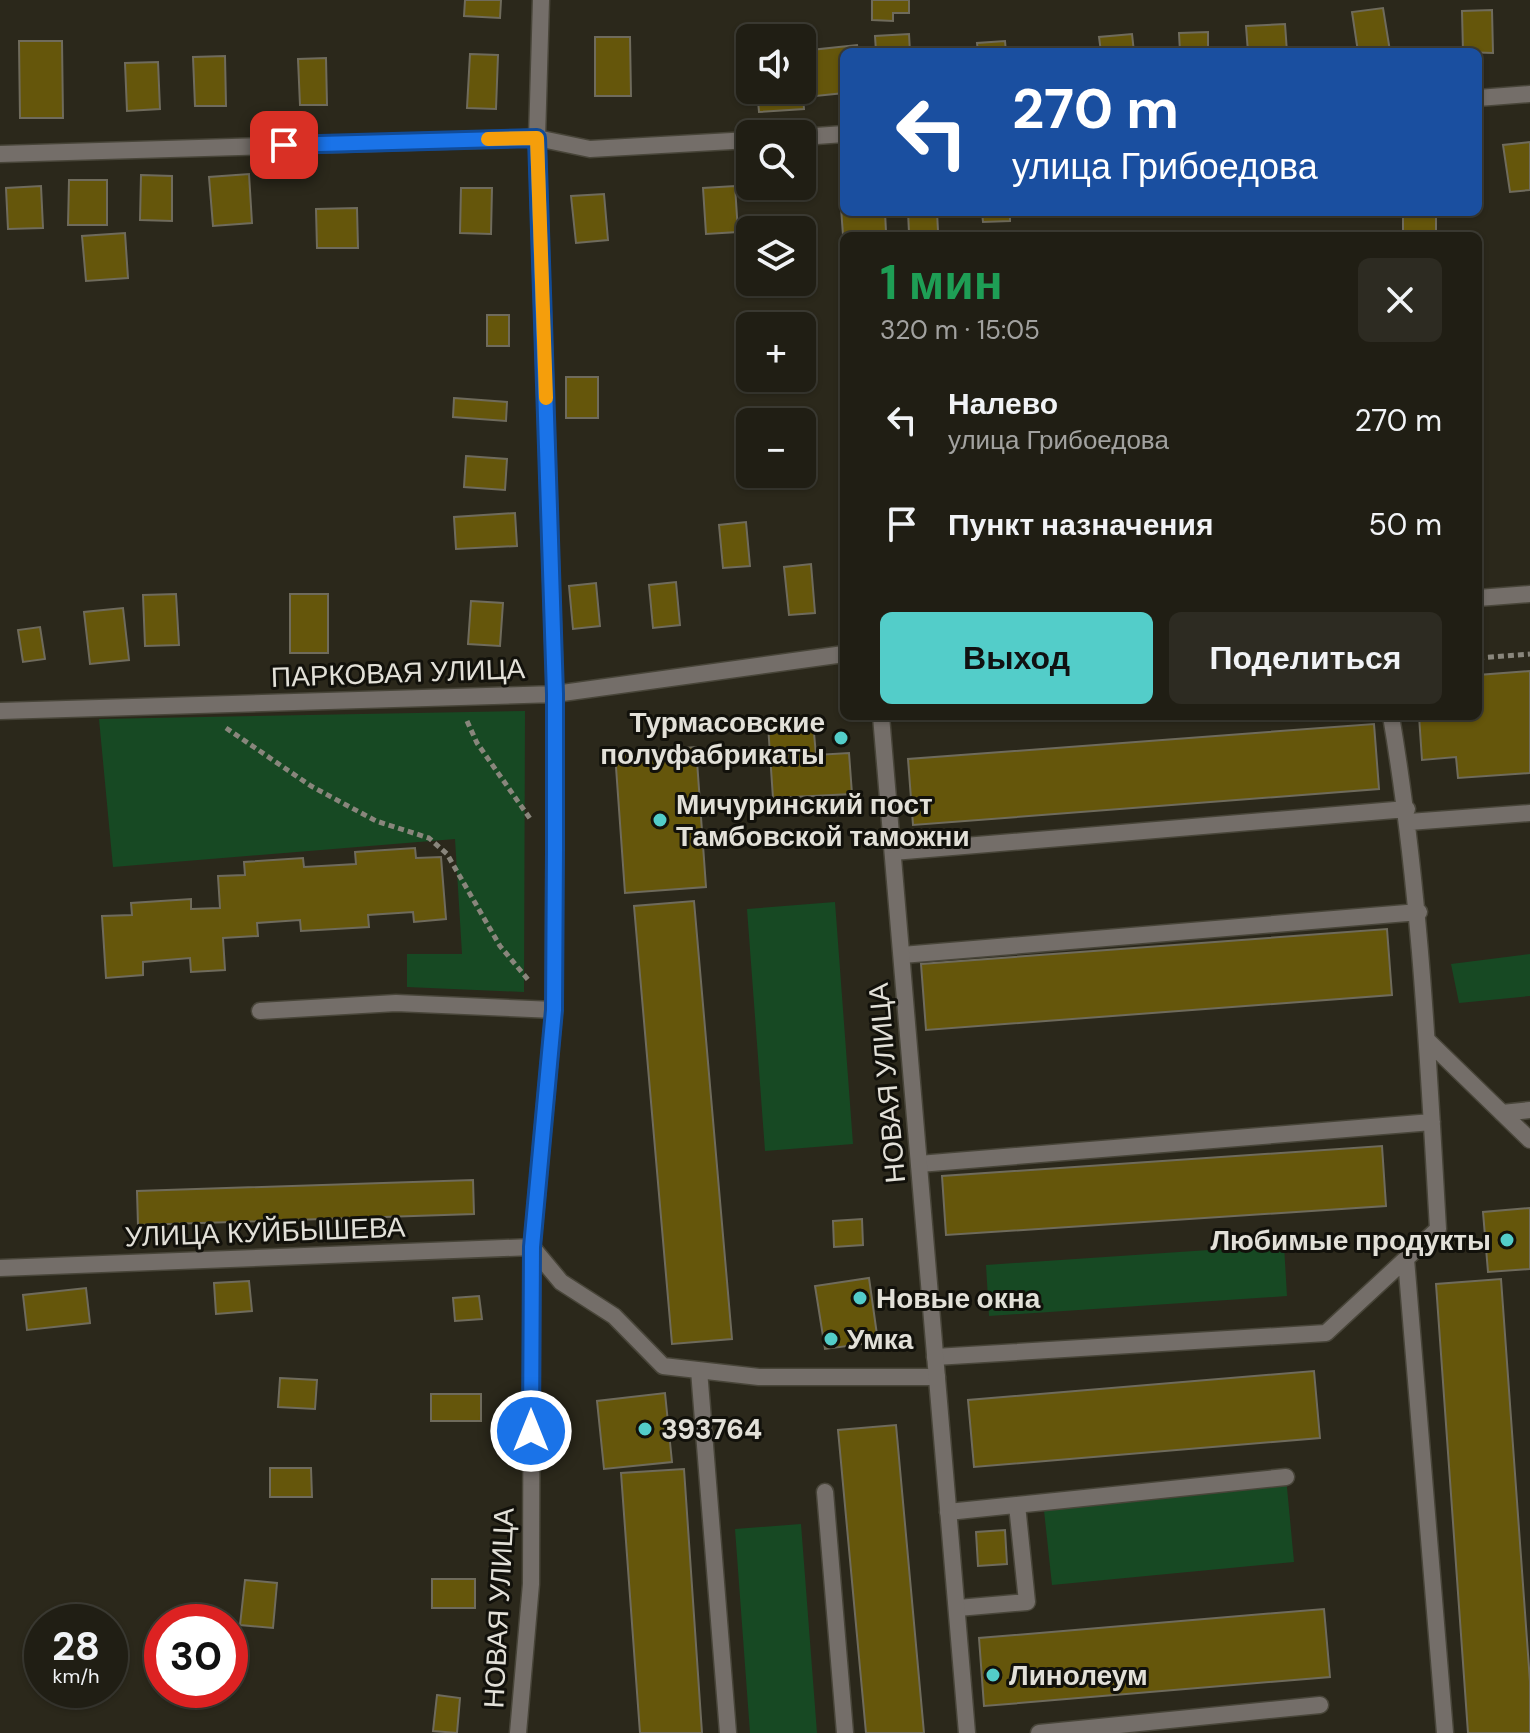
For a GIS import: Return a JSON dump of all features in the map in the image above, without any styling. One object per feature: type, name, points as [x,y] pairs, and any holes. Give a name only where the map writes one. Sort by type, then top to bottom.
[{"type":"street","name":"НОВАЯ УЛИЦА","points":[[518,1733],[531,1584],[532,1247],[554,1010],[555,694],[537,138],[541,0]]},
{"type":"street","points":[[1482,98],[1530,94]]},
{"type":"street","points":[[816,136],[840,134]]},
{"type":"street","points":[[0,154],[537,138],[590,149],[736,141]]},
{"type":"street","points":[[1482,598],[1530,594]]},
{"type":"street","name":"ПАРКОВАЯ УЛИЦА","points":[[0,711],[555,694],[840,655]]},
{"type":"street","name":"НОВАЯ УЛИЦА","points":[[881,720],[967,1733]]},
{"type":"street","points":[[935,1357],[1326,1333],[1438,1229],[1419,912],[1408,816],[1392,720]]},
{"type":"street","points":[[893,852],[1408,816],[1530,813]]},
{"type":"street","points":[[902,955],[1419,912]]},
{"type":"street","points":[[260,1011],[396,1003],[554,1010]]},
{"type":"street","points":[[1427,1040],[1530,1140]]},
{"type":"street","points":[[1502,1113],[1530,1110]]},
{"type":"street","points":[[919,1164],[1432,1122]]},
{"type":"street","points":[[532,1247],[561,1282],[614,1316],[663,1366],[759,1377],[937,1377]]},
{"type":"street","name":"УЛИЦА КУЙБЫШЕВА","points":[[0,1268],[532,1247]]},
{"type":"street","points":[[1406,1259],[1445,1733]]},
{"type":"street","points":[[699,1370],[728,1733]]},
{"type":"street","points":[[948,1512],[1286,1477]]},
{"type":"street","points":[[825,1492],[845,1733]]},
{"type":"street","points":[[958,1608],[1027,1602],[1017,1505]]},
{"type":"street","points":[[1039,1733],[1320,1705]]},
{"type":"path","points":[[1482,658],[1530,654]]},
{"type":"path","points":[[458,698],[477,743],[555,850]]},
{"type":"path","points":[[192,705],[311,786],[376,821],[429,838],[447,854],[500,946],[554,1010]]},
{"type":"green space","points":[[525,711],[524,992],[407,987],[407,954],[462,954],[455,839],[113,867],[99,719]]},
{"type":"green space","points":[[835,902],[853,1144],[765,1151],[747,909]]},
{"type":"green space","points":[[1530,954],[1530,996],[1459,1003],[1451,964]]},
{"type":"green space","points":[[1284,1245],[1287,1296],[989,1316],[986,1265]]},
{"type":"green space","points":[[1286,1477],[1294,1562],[1052,1585],[1043,1501]]},
{"type":"green space","points":[[801,1524],[817,1733],[750,1733],[735,1529]]},
{"type":"building","points":[[465,0],[501,0],[500,18],[464,16]]},
{"type":"building","points":[[872,0],[909,0],[909,13],[893,13],[893,21],[872,20]]},
{"type":"building","points":[[1383,8],[1390,48],[1357,48],[1352,12]]},
{"type":"building","points":[[1492,10],[1493,53],[1482,53],[1482,48],[1463,48],[1462,11]]},
{"type":"building","points":[[1285,24],[1287,48],[1248,48],[1246,26]]},
{"type":"building","points":[[1208,32],[1208,48],[1180,48],[1179,33]]},
{"type":"building","points":[[909,34],[910,48],[876,48],[875,36]]},
{"type":"building","points":[[1132,34],[1134,48],[1100,48],[1099,37]]},
{"type":"building","points":[[595,37],[630,37],[631,96],[595,96]]},
{"type":"building","points":[[19,41],[62,41],[63,118],[20,118]]},
{"type":"building","points":[[1005,41],[1006,48],[978,48],[977,43]]},
{"type":"building","points":[[857,45],[857,48],[840,48],[840,93],[816,96],[816,49]]},
{"type":"building","points":[[470,54],[498,55],[496,109],[467,108]]},
{"type":"building","points":[[225,56],[226,106],[195,106],[193,57]]},
{"type":"building","points":[[326,58],[327,105],[300,105],[298,59]]},
{"type":"building","points":[[158,62],[160,109],[127,111],[125,63]]},
{"type":"building","points":[[758,104],[804,104],[804,109],[759,112]]},
{"type":"building","points":[[1530,142],[1530,190],[1510,192],[1503,145]]},
{"type":"building","points":[[249,174],[252,223],[213,226],[209,177]]},
{"type":"building","points":[[141,175],[172,176],[172,221],[140,220]]},
{"type":"building","points":[[69,180],[107,180],[107,225],[68,225]]},
{"type":"building","points":[[41,186],[43,228],[8,229],[6,188]]},
{"type":"building","points":[[735,186],[736,232],[706,234],[703,188]]},
{"type":"building","points":[[461,188],[492,188],[491,234],[460,233]]},
{"type":"building","points":[[604,194],[608,240],[576,243],[571,196]]},
{"type":"building","points":[[357,208],[358,248],[317,248],[316,209]]},
{"type":"building","points":[[842,216],[885,216],[886,232],[843,232]]},
{"type":"building","points":[[908,216],[937,216],[938,231],[909,232]]},
{"type":"building","points":[[982,216],[1010,216],[1010,221],[983,222]]},
{"type":"building","points":[[1403,216],[1436,216],[1436,232],[1403,232]]},
{"type":"building","points":[[125,233],[128,278],[86,281],[82,236]]},
{"type":"building","points":[[487,315],[509,315],[509,346],[487,346]]},
{"type":"building","points":[[566,377],[598,377],[598,418],[566,418]]},
{"type":"building","points":[[454,398],[507,402],[506,421],[453,417]]},
{"type":"building","points":[[466,456],[507,459],[505,490],[464,487]]},
{"type":"building","points":[[515,513],[517,546],[456,549],[454,517]]},
{"type":"building","points":[[746,522],[750,566],[723,568],[719,525]]},
{"type":"building","points":[[811,564],[815,613],[789,615],[784,567]]},
{"type":"building","points":[[676,582],[680,625],[653,628],[649,585]]},
{"type":"building","points":[[596,583],[600,626],[573,629],[569,586]]},
{"type":"building","points":[[176,594],[179,645],[145,646],[143,595]]},
{"type":"building","points":[[290,594],[328,594],[328,653],[290,653]]},
{"type":"building","points":[[471,601],[503,603],[500,646],[468,644]]},
{"type":"building","points":[[123,608],[129,660],[90,664],[84,612]]},
{"type":"building","points":[[40,627],[45,659],[23,662],[18,630]]},
{"type":"building","points":[[1530,671],[1530,773],[1458,778],[1456,757],[1422,760],[1419,720],[1482,720],[1482,675]]},
{"type":"building","points":[[813,722],[816,755],[849,753],[852,794],[773,798],[768,725]]},
{"type":"building","points":[[1374,724],[1379,789],[913,825],[908,759]]},
{"type":"building","name":"Мичуринский пост Тамбовской таможни","points":[[696,747],[706,887],[625,893],[615,753]]},
{"type":"building","points":[[415,848],[416,858],[441,857],[446,919],[414,922],[413,912],[368,915],[369,927],[301,931],[300,920],[257,923],[258,936],[223,938],[225,970],[191,972],[190,958],[143,962],[143,975],[106,978],[102,916],[132,915],[131,903],[191,899],[191,909],[220,908],[218,876],[245,875],[244,862],[303,858],[304,867],[356,864],[355,852]]},
{"type":"building","points":[[694,901],[732,1339],[672,1344],[634,906]]},
{"type":"building","points":[[1387,929],[1392,995],[926,1030],[921,964]]},
{"type":"building","points":[[1382,1146],[1386,1206],[946,1235],[942,1176]]},
{"type":"building","points":[[473,1180],[474,1214],[138,1225],[137,1191]]},
{"type":"building","name":"Любимые продукты","points":[[1530,1208],[1530,1269],[1488,1272],[1483,1212]]},
{"type":"building","points":[[862,1219],[863,1245],[834,1247],[833,1221]]},
{"type":"building","points":[[869,1278],[878,1342],[825,1349],[815,1286]]},
{"type":"building","points":[[1501,1279],[1530,1682],[1530,1733],[1468,1733],[1436,1284]]},
{"type":"building","points":[[249,1281],[252,1311],[216,1314],[214,1283]]},
{"type":"building","points":[[86,1288],[90,1323],[27,1330],[23,1295]]},
{"type":"building","points":[[479,1296],[482,1319],[455,1321],[453,1298]]},
{"type":"building","points":[[1314,1371],[1320,1438],[974,1467],[968,1400]]},
{"type":"building","points":[[280,1378],[317,1380],[315,1409],[278,1407]]},
{"type":"building","points":[[665,1393],[672,1462],[604,1469],[597,1401]]},
{"type":"building","points":[[431,1394],[481,1394],[481,1421],[431,1421]]},
{"type":"building","points":[[896,1425],[924,1733],[866,1733],[838,1430]]},
{"type":"building","points":[[270,1468],[311,1468],[312,1497],[270,1497]]},
{"type":"building","points":[[684,1469],[702,1733],[640,1733],[621,1473]]},
{"type":"building","points":[[1005,1530],[1007,1564],[978,1566],[976,1532]]},
{"type":"building","points":[[432,1579],[475,1579],[475,1608],[432,1608]]},
{"type":"building","points":[[245,1580],[277,1583],[273,1628],[248,1626],[248,1604],[242,1604]]},
{"type":"building","points":[[1324,1609],[1330,1677],[984,1706],[979,1638]]},
{"type":"building","points":[[437,1695],[460,1698],[457,1733],[433,1731]]},
{"type":"slow traffic","points":[[488,139],[537,138],[546,398]]},
{"type":"place","name":"Турмасовские полуфабрикаты","points":[[841,738]]},
{"type":"place","name":"Мичуринский пост Тамбовской таможни","points":[[660,820]]},
{"type":"place","name":"Любимые продукты","points":[[1507,1240]]},
{"type":"place","name":"Новые окна","points":[[860,1298]]},
{"type":"place","name":"Умка","points":[[831,1339]]},
{"type":"place","name":"393764","points":[[645,1429]]},
{"type":"place","name":"Линолеум","points":[[993,1675]]},
{"type":"route","points":[[284,145],[537,138],[555,694],[555,850],[554,1010],[532,1247],[531,1431]]}]
